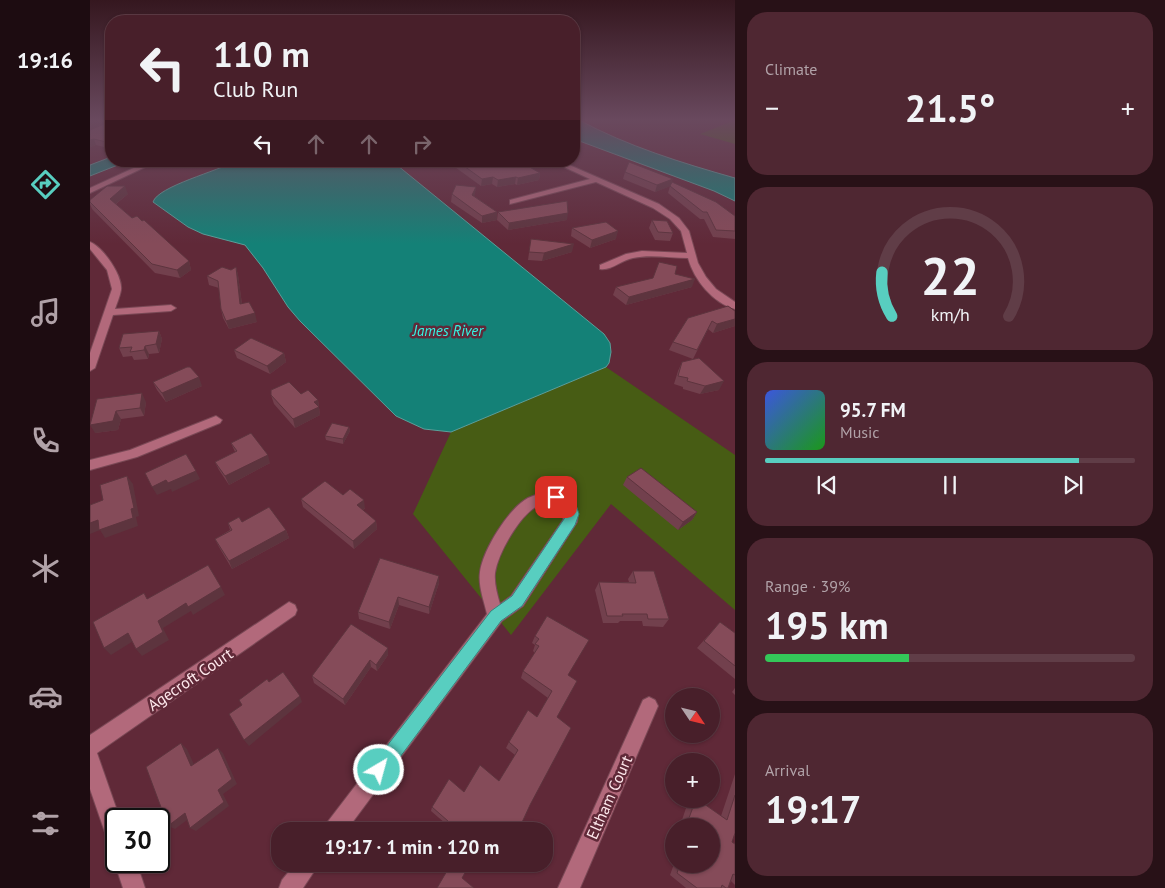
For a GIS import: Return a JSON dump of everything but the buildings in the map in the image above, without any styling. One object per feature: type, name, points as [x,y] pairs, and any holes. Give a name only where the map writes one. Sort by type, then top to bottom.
[{"type":"street","points":[[90,191],[140,167]]},
{"type":"street","points":[[567,167],[656,206],[678,222],[685,231],[698,275],[710,290],[735,306]]},
{"type":"street","points":[[513,202],[596,180]]},
{"type":"street","points":[[90,244],[112,268],[117,279],[117,289],[110,312],[94,341],[90,368]]},
{"type":"street","points":[[603,267],[629,256],[642,254],[691,256]]},
{"type":"street","points":[[110,312],[171,308]]},
{"type":"street","points":[[90,465],[133,454],[216,420]]},
{"type":"street","points":[[340,822],[496,616],[517,601],[570,522],[573,514],[570,506],[565,501],[556,497],[531,502],[501,540],[490,561],[488,573],[490,595],[496,616]]},
{"type":"street","name":"Agecroft Court","points":[[90,746],[289,610]]},
{"type":"street","name":"Eltham Court","points":[[569,888],[649,706]]},
{"type":"street","points":[[90,759],[106,808]]},
{"type":"street","points":[[290,888],[302,872]]},
{"type":"street","points":[[129,873],[134,888]]},
{"type":"green space","points":[[606,367],[735,455],[735,610],[611,504],[511,635],[413,514],[451,432]]},
{"type":"water","points":[[105,161],[105,167],[113,167],[90,176],[90,165]]},
{"type":"water","points":[[634,161],[681,161],[735,178],[735,201],[714,191]]},
{"type":"water","name":"James River","points":[[222,167],[399,167],[604,334],[610,343],[609,363],[606,367],[451,432],[424,429],[396,416],[300,321],[288,307],[263,268],[245,245],[203,234],[188,227],[153,202],[157,196],[177,185]]},
{"type":"route","points":[[379,770],[496,616],[517,601],[570,522],[573,514],[570,506],[565,501],[556,497]]}]
